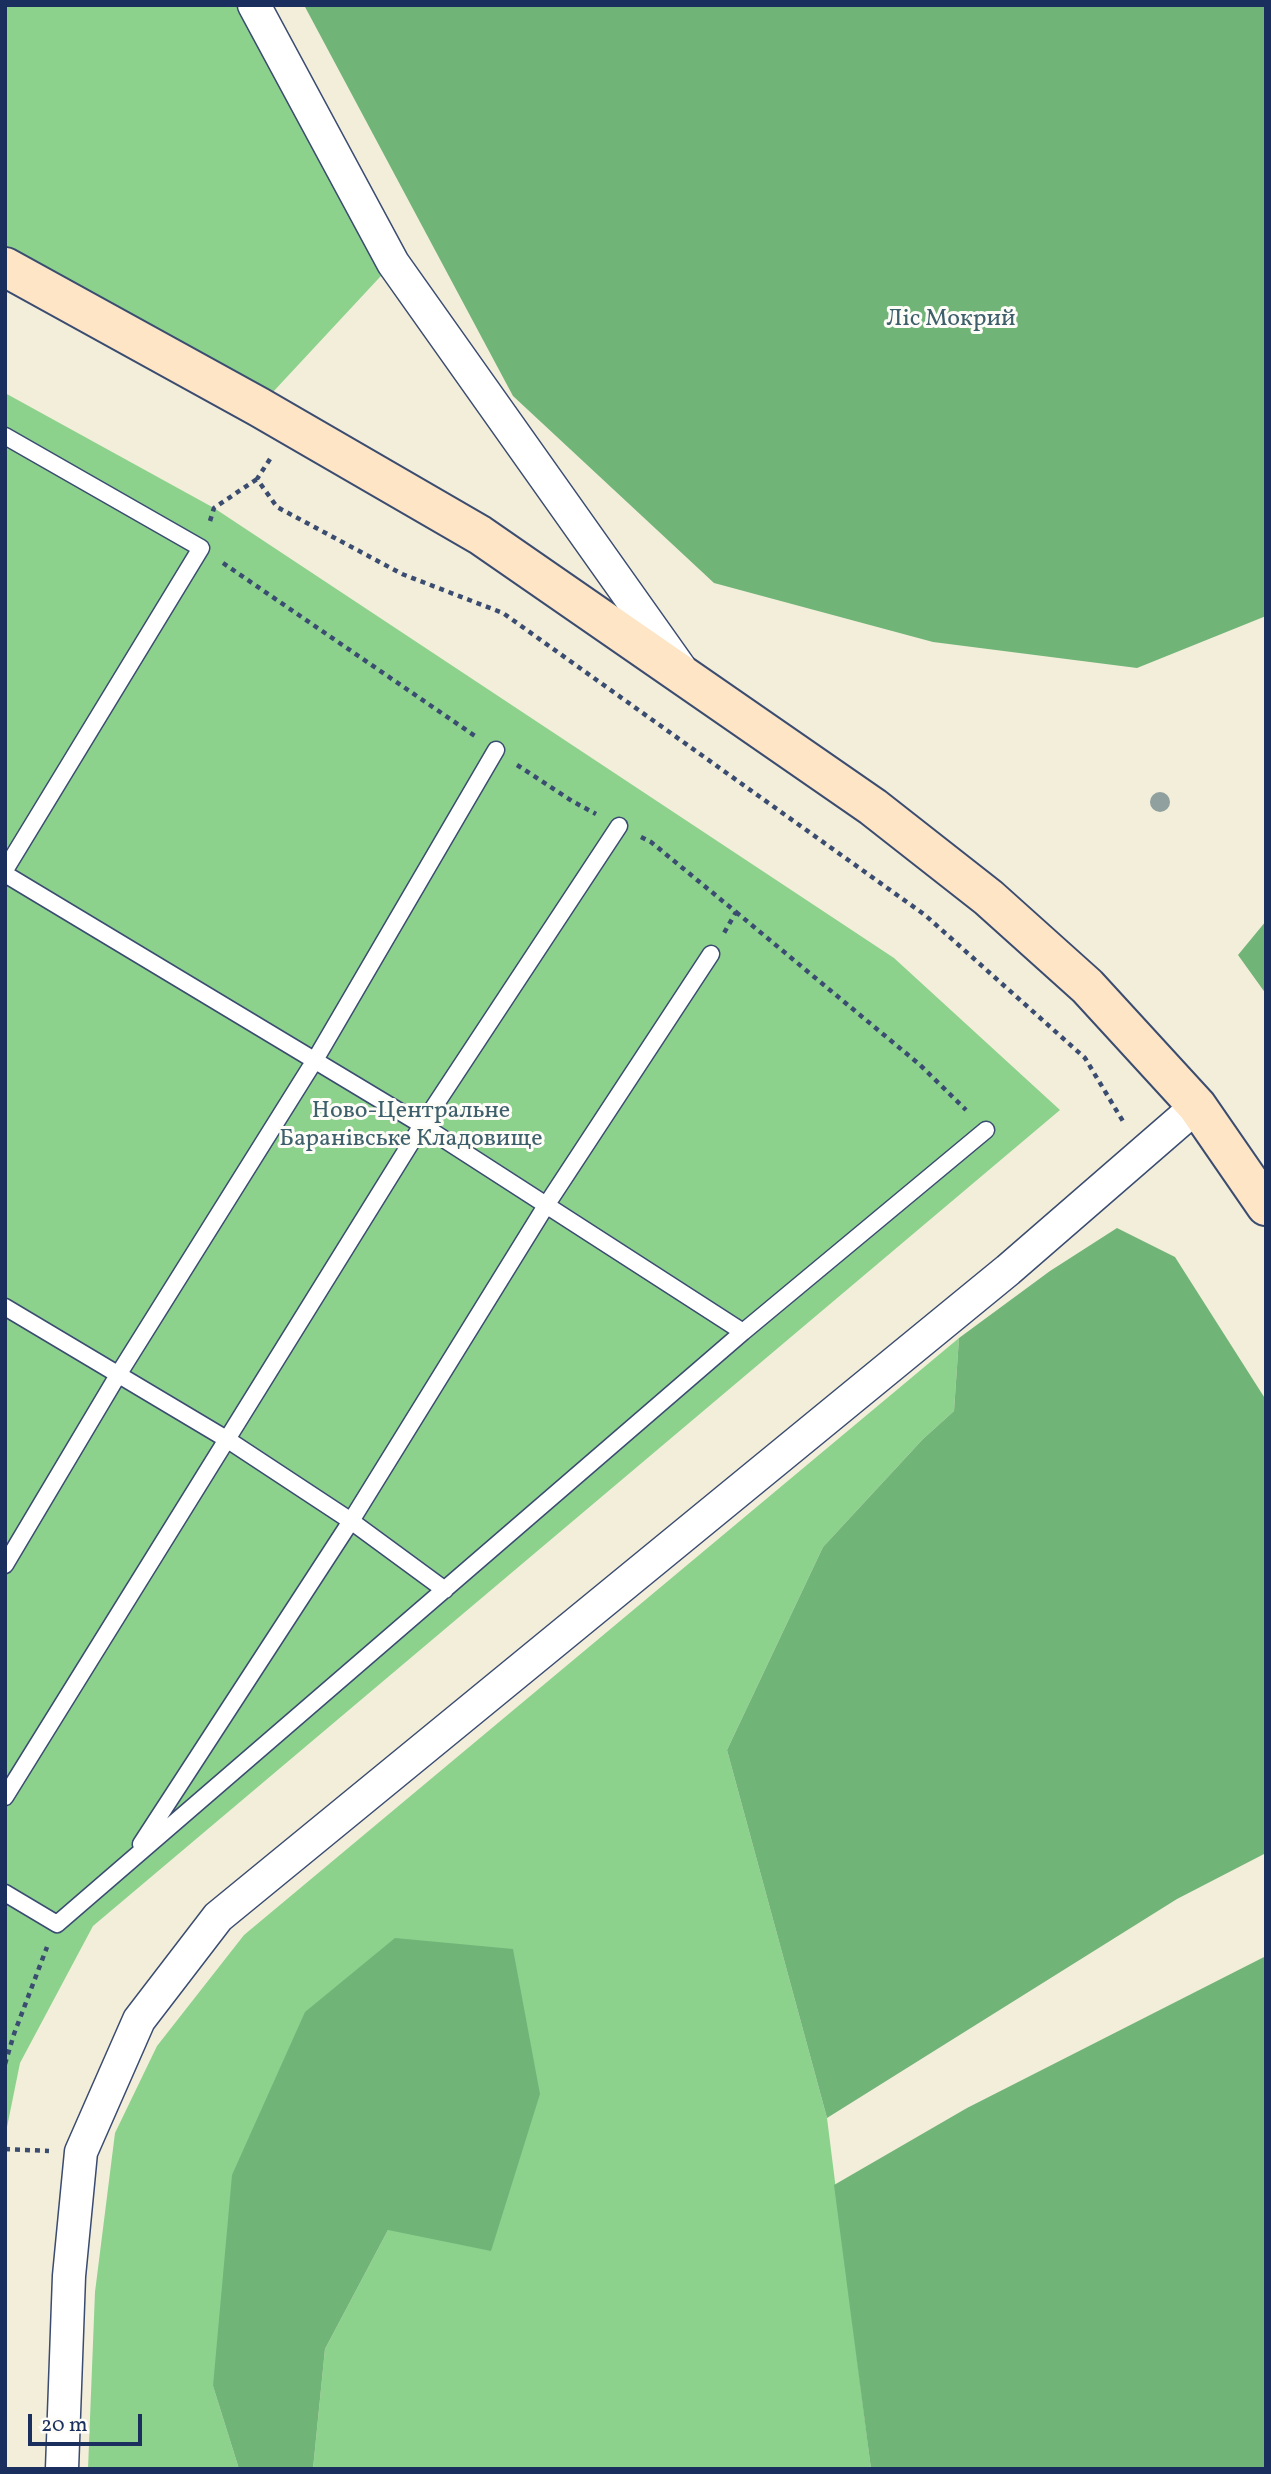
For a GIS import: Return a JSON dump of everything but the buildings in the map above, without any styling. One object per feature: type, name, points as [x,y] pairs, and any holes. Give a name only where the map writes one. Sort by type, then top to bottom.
[{"type":"main road","points":[[5,267],[480,535],[873,807],[989,898],[1087,986],[1197,1106],[1266,1206]]},
{"type":"street","points":[[254,5],[393,263],[687,679]]},
{"type":"street","points":[[62,2469],[69,2276],[81,2152],[139,2020],[218,1917],[1008,1270],[1197,1106]]},
{"type":"lane","points":[[5,436],[201,548],[5,872],[422,1125],[743,1332]]},
{"type":"lane","points":[[5,1565],[118,1375],[315,1060],[496,750]]},
{"type":"lane","points":[[5,1797],[422,1125],[619,826]]},
{"type":"lane","points":[[130,1861],[351,1521],[547,1204],[711,954]]},
{"type":"lane","points":[[5,1894],[57,1924],[743,1332],[986,1130]]},
{"type":"lane","points":[[5,1307],[228,1440],[351,1521],[445,1590]]},
{"type":"path","points":[[201,548],[214,508],[257,479],[291,426]]},
{"type":"path","points":[[257,479],[276,507],[402,574],[503,613],[925,915],[1085,1058],[1143,1153]]},
{"type":"path","points":[[736,912],[919,1064],[986,1130]]},
{"type":"path","points":[[5,2064],[57,1924]]},
{"type":"green space","points":[[5,5],[254,5],[393,263],[259,407],[5,267]]},
{"type":"green space","name":"Ліс Мокрий","points":[[304,5],[1266,5],[1266,616],[1137,668],[933,642],[714,583],[513,396]]},
{"type":"green space","name":"Ново-Центральне Баранівське Кладовище","points":[[5,393],[214,508],[894,958],[1060,1110],[93,1926],[20,2063],[5,2137]]},
{"type":"green space","points":[[1266,921],[1266,994],[1238,955]]},
{"type":"green space","points":[[1117,1228],[1175,1257],[1266,1400],[1266,1853],[1177,1899],[827,2118],[727,1750],[823,1547],[923,1439],[954,1411],[959,1338],[1050,1271]]},
{"type":"green space","points":[[959,1338],[954,1411],[923,1439],[823,1547],[727,1750],[827,2118],[871,2469],[313,2469],[325,2349],[388,2230],[513,1950],[213,2386],[239,2469],[88,2469],[95,2292],[115,2133],[157,2046],[244,1935]]},
{"type":"green space","points":[[395,1938],[513,1949],[540,2094],[491,2251],[388,2230],[325,2349],[313,2469],[239,2469],[213,2386],[232,2175],[305,2012]]},
{"type":"green space","points":[[1266,1956],[1266,2469],[871,2469],[834,2185],[967,2108]]}]
